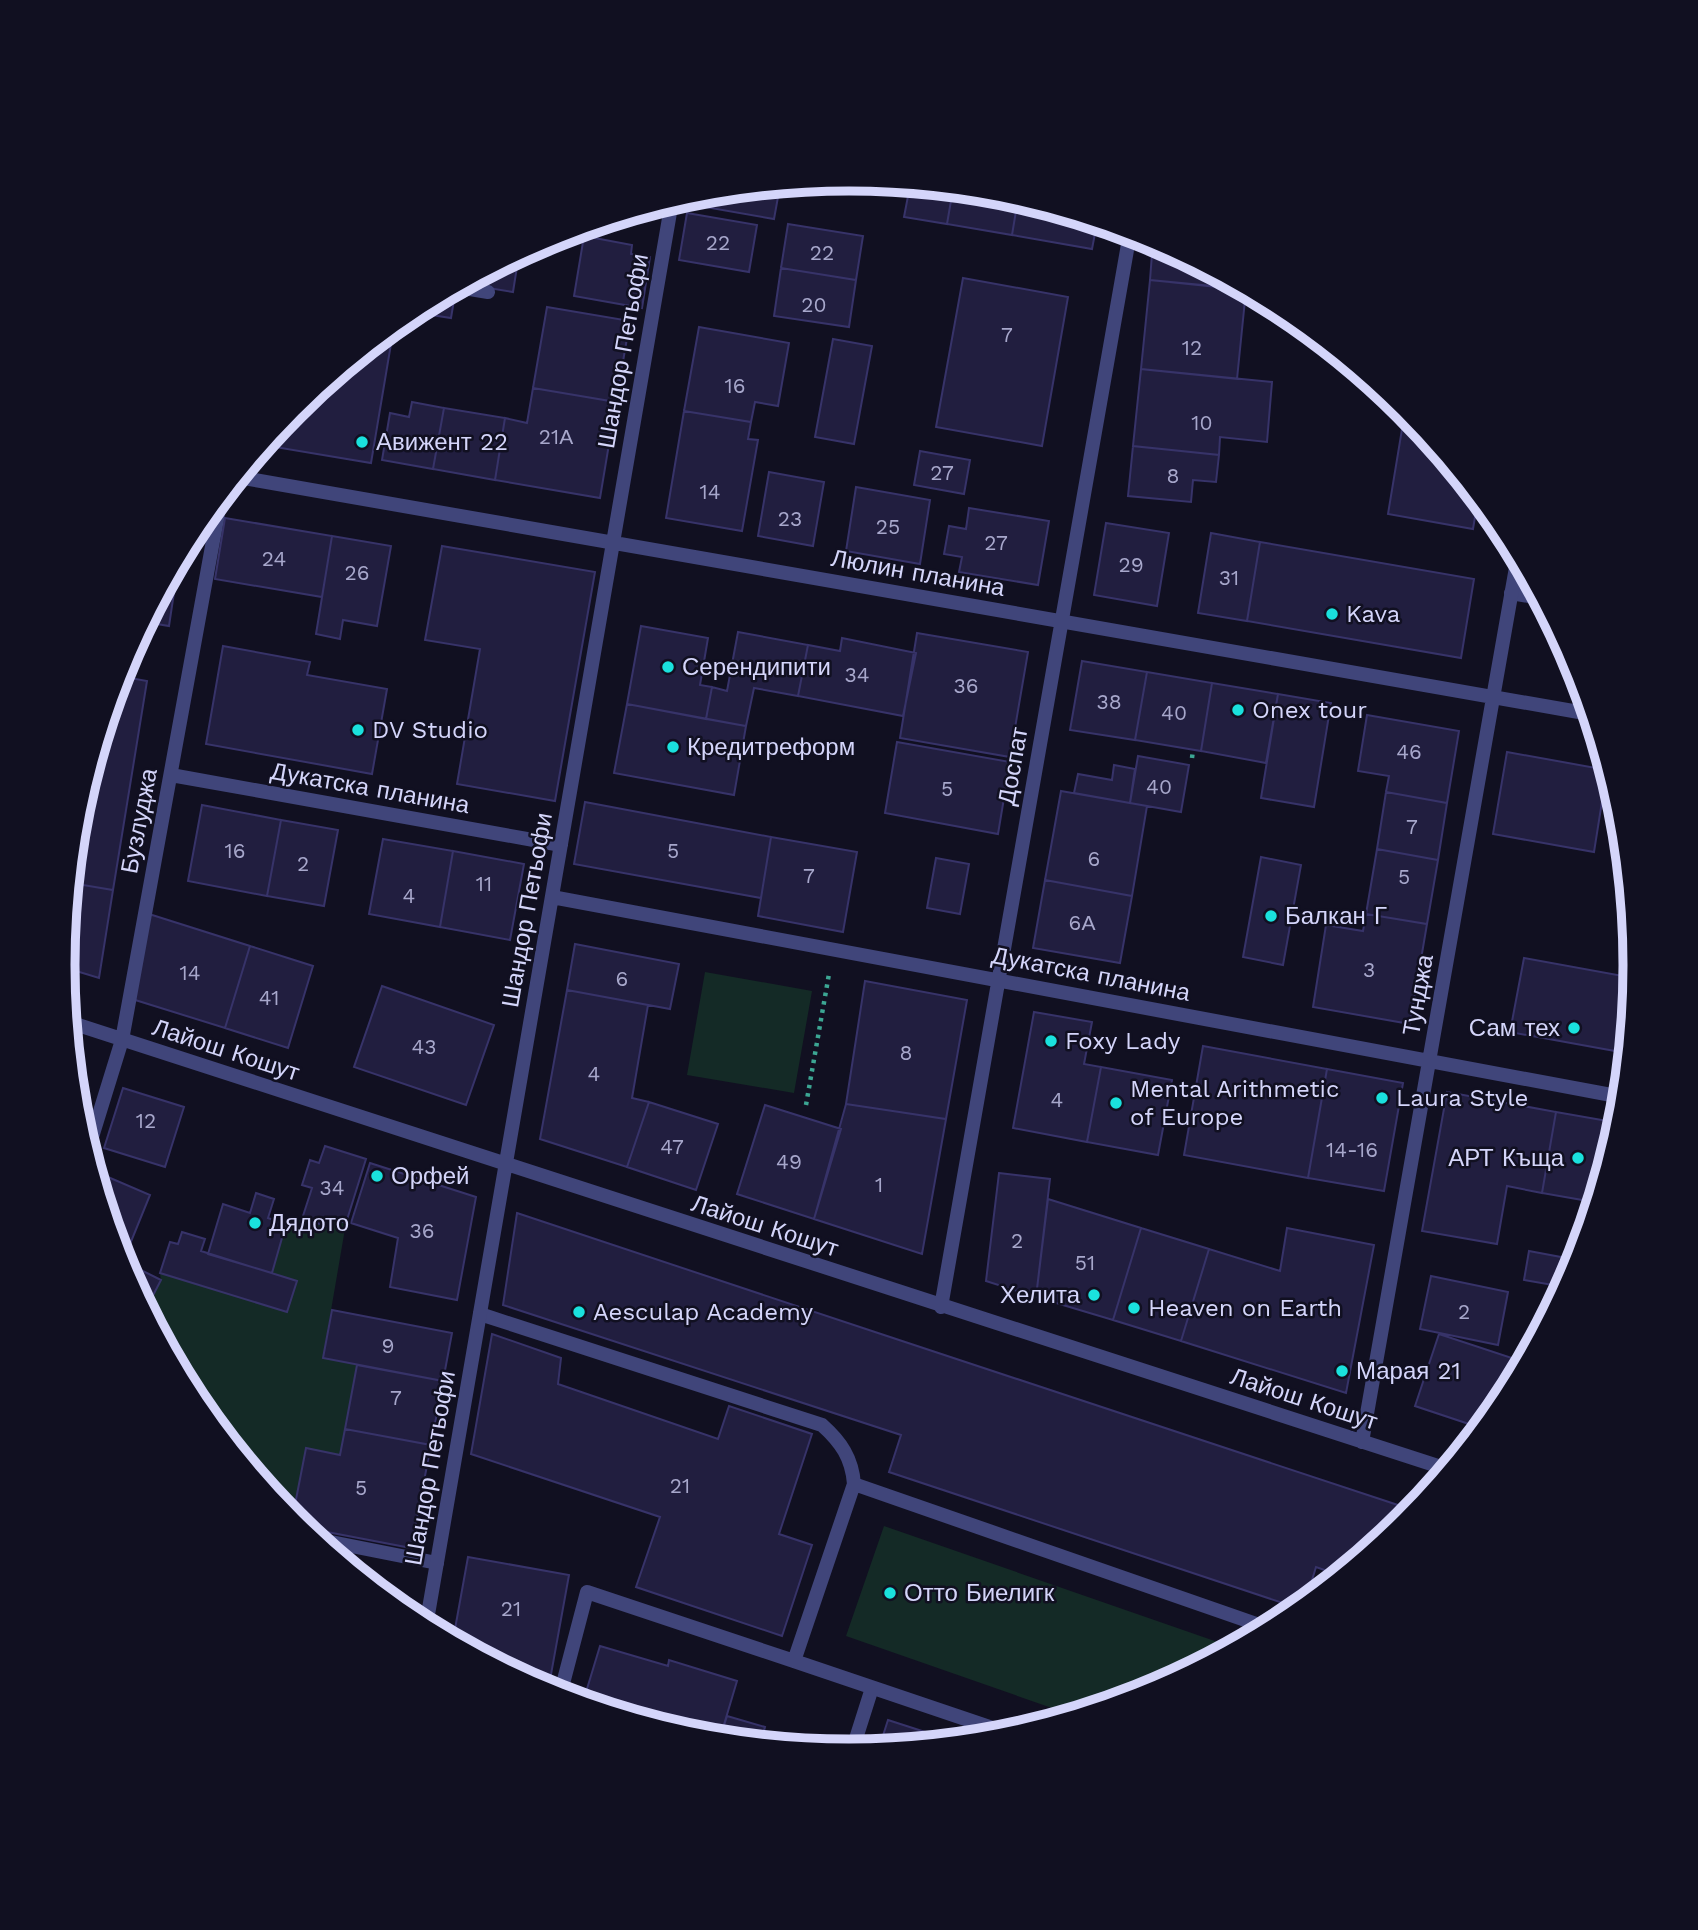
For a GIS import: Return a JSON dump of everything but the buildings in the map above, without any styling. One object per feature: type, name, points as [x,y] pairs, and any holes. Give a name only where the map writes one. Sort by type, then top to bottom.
[{"type":"street","name":"Шандор Петьофи","points":[[428,1614],[670,213]]},
{"type":"street","name":"Доспат","points":[[941,1307],[1128,244]]},
{"type":"street","points":[[472,289],[488,292]]},
{"type":"street","name":"Люлин планина","points":[[248,479],[1581,712]]},
{"type":"street","name":"Бузлуджа","points":[[94,1131],[122,1040],[217,520]]},
{"type":"street","name":"Тунджа","points":[[1362,1442],[1515,572]]},
{"type":"street","points":[[1511,593],[1529,596]]},
{"type":"street","name":"Дукатска планина","points":[[171,775],[561,845]]},
{"type":"street","name":"Дукатска планина","points":[[552,897],[1611,1095]]},
{"type":"street","name":"Лайош Кошут","points":[[78,1025],[1438,1466]]},
{"type":"street","points":[[480,1314],[822,1424],[836,1438],[847,1454],[854,1484],[794,1661]]},
{"type":"street","points":[[854,1484],[1255,1623]]},
{"type":"street","points":[[334,1543],[437,1563]]},
{"type":"street","points":[[563,1684],[587,1592],[986,1726]]},
{"type":"street","points":[[856,1739],[872,1688]]},
{"type":"path","points":[[1192,758],[1194,750]]},
{"type":"path","points":[[806,1105],[833,949]]},
{"type":"green space","points":[[705,972],[812,991],[794,1093],[687,1075]]},
{"type":"green space","points":[[329,1217],[346,1223],[323,1357],[357,1365],[340,1455],[306,1448],[295,1505],[235,1436],[206,1395],[179,1352],[151,1299],[161,1280],[160,1273],[297,1281],[272,1273],[286,1224],[302,1219],[327,1226]]},
{"type":"green space","points":[[884,1526],[1221,1643],[1145,1680],[1057,1710],[846,1636]]},
{"type":"place","name":"Авижент 22","points":[[362,442]]},
{"type":"place","name":"Kava","points":[[1332,614]]},
{"type":"place","name":"Серендипити","points":[[668,667]]},
{"type":"place","name":"Onex tour","points":[[1238,710]]},
{"type":"place","name":"DV Studio","points":[[358,730]]},
{"type":"place","name":"Кредитреформ","points":[[673,747]]},
{"type":"place","name":"Балкан Г","points":[[1271,916]]},
{"type":"place","name":"Сам тех","points":[[1574,1028]]},
{"type":"place","name":"Foxy Lady","points":[[1051,1041]]},
{"type":"place","name":"Laura Style","points":[[1382,1098]]},
{"type":"place","name":"Mental Arithmetic of Europe","points":[[1116,1103]]},
{"type":"place","name":"АРТ Къща","points":[[1578,1158]]},
{"type":"place","name":"Орфей","points":[[377,1176]]},
{"type":"place","name":"Дядото","points":[[255,1223]]},
{"type":"place","name":"Хелита","points":[[1094,1295]]},
{"type":"place","name":"Heaven on Earth","points":[[1134,1308]]},
{"type":"place","name":"Aesculap Academy","points":[[579,1312]]},
{"type":"place","name":"Марая 21","points":[[1342,1371]]},
{"type":"place","name":"Отто Биелигк","points":[[890,1593]]}]
